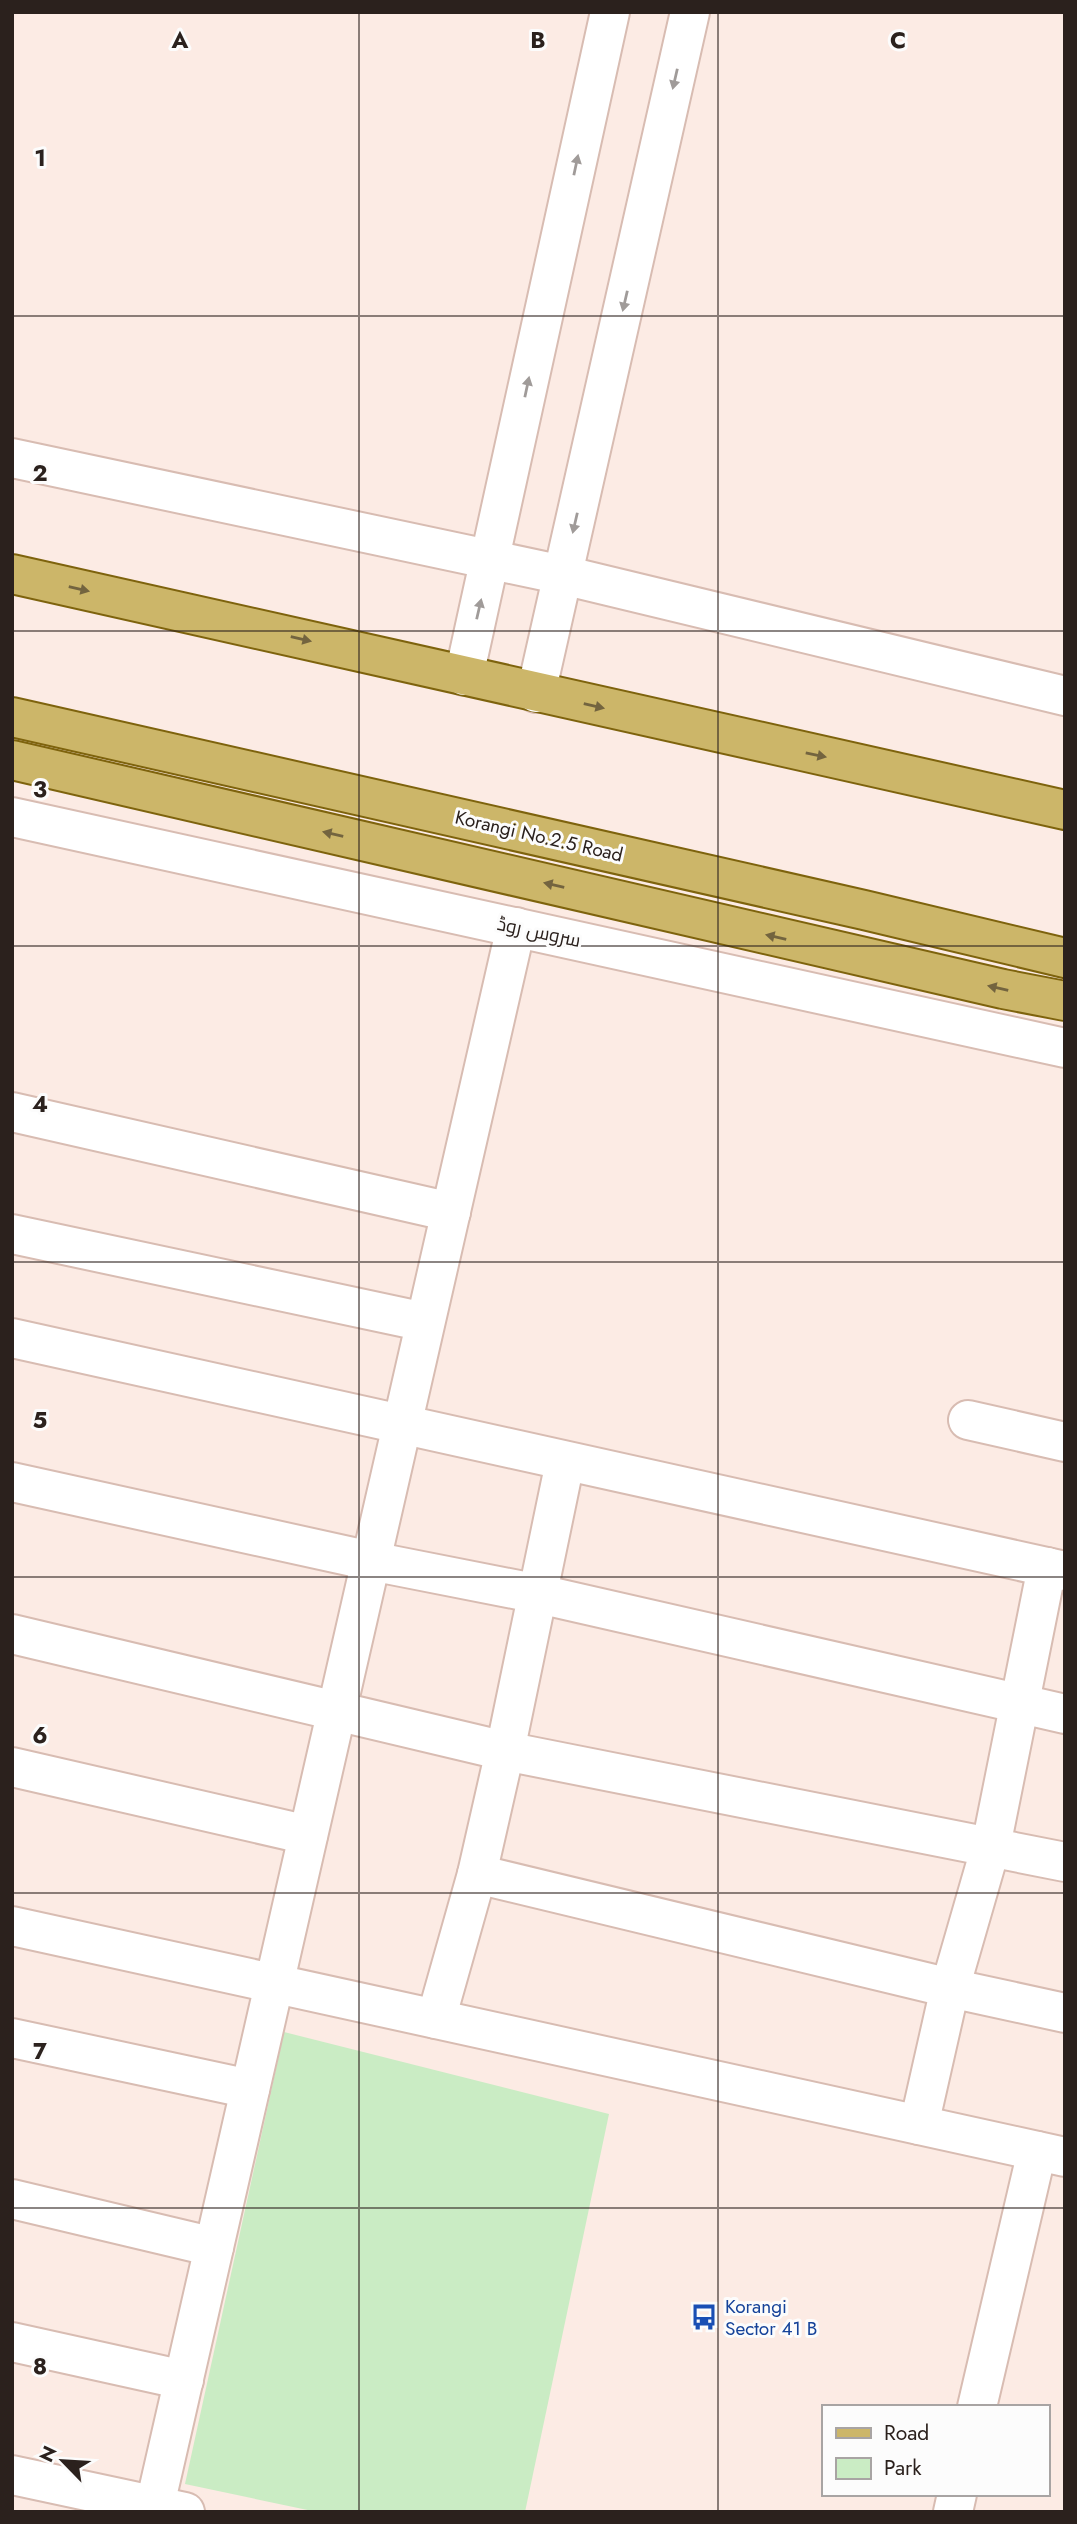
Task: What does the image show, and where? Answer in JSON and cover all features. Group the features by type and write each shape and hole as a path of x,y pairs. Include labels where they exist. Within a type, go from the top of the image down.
{"main road":[{"path":"12,574 1065,810"},
{"name":"Korangi No.2.5 Road","path":"12,717 1065,958"},
{"path":"12,760 989,986 1065,1000"}],"street":[{"path":"464,676 610,12"},
{"path":"536,693 690,12"},
{"path":"12,458 563,575 1065,696"},
{"name":"سروس روڈ","path":"12,817 1065,1048"},
{"path":"28,2489 170,2508 184,2380 516,927"},
{"path":"12,1112 451,1212"},
{"path":"12,1234 425,1322"},
{"path":"12,1338 1056,1569 1021,1704 991,1846 950,1988 919,2125"},
{"path":"968,1420 1065,1442"},
{"path":"436,2019 477,1874 539,1594 565,1462"},
{"path":"12,1482 371,1561 539,1594 1065,1714"},
{"path":"12,1634 505,1751 1065,1861"},
{"path":"12,1767 309,1835"},
{"path":"477,1874 950,1988 1065,2013"},
{"path":"12,1926 1051,2154 978,2405"},
{"path":"12,2038 250,2089"},
{"path":"12,2199 214,2247"},
{"path":"12,2342 184,2380"}],"green space":[{"path":"284,2032 609,2114 525,2512 317,2512 185,2484"}],"place":[{"name":"Korangi Sector 41 B","path":"704,2317"}]}
